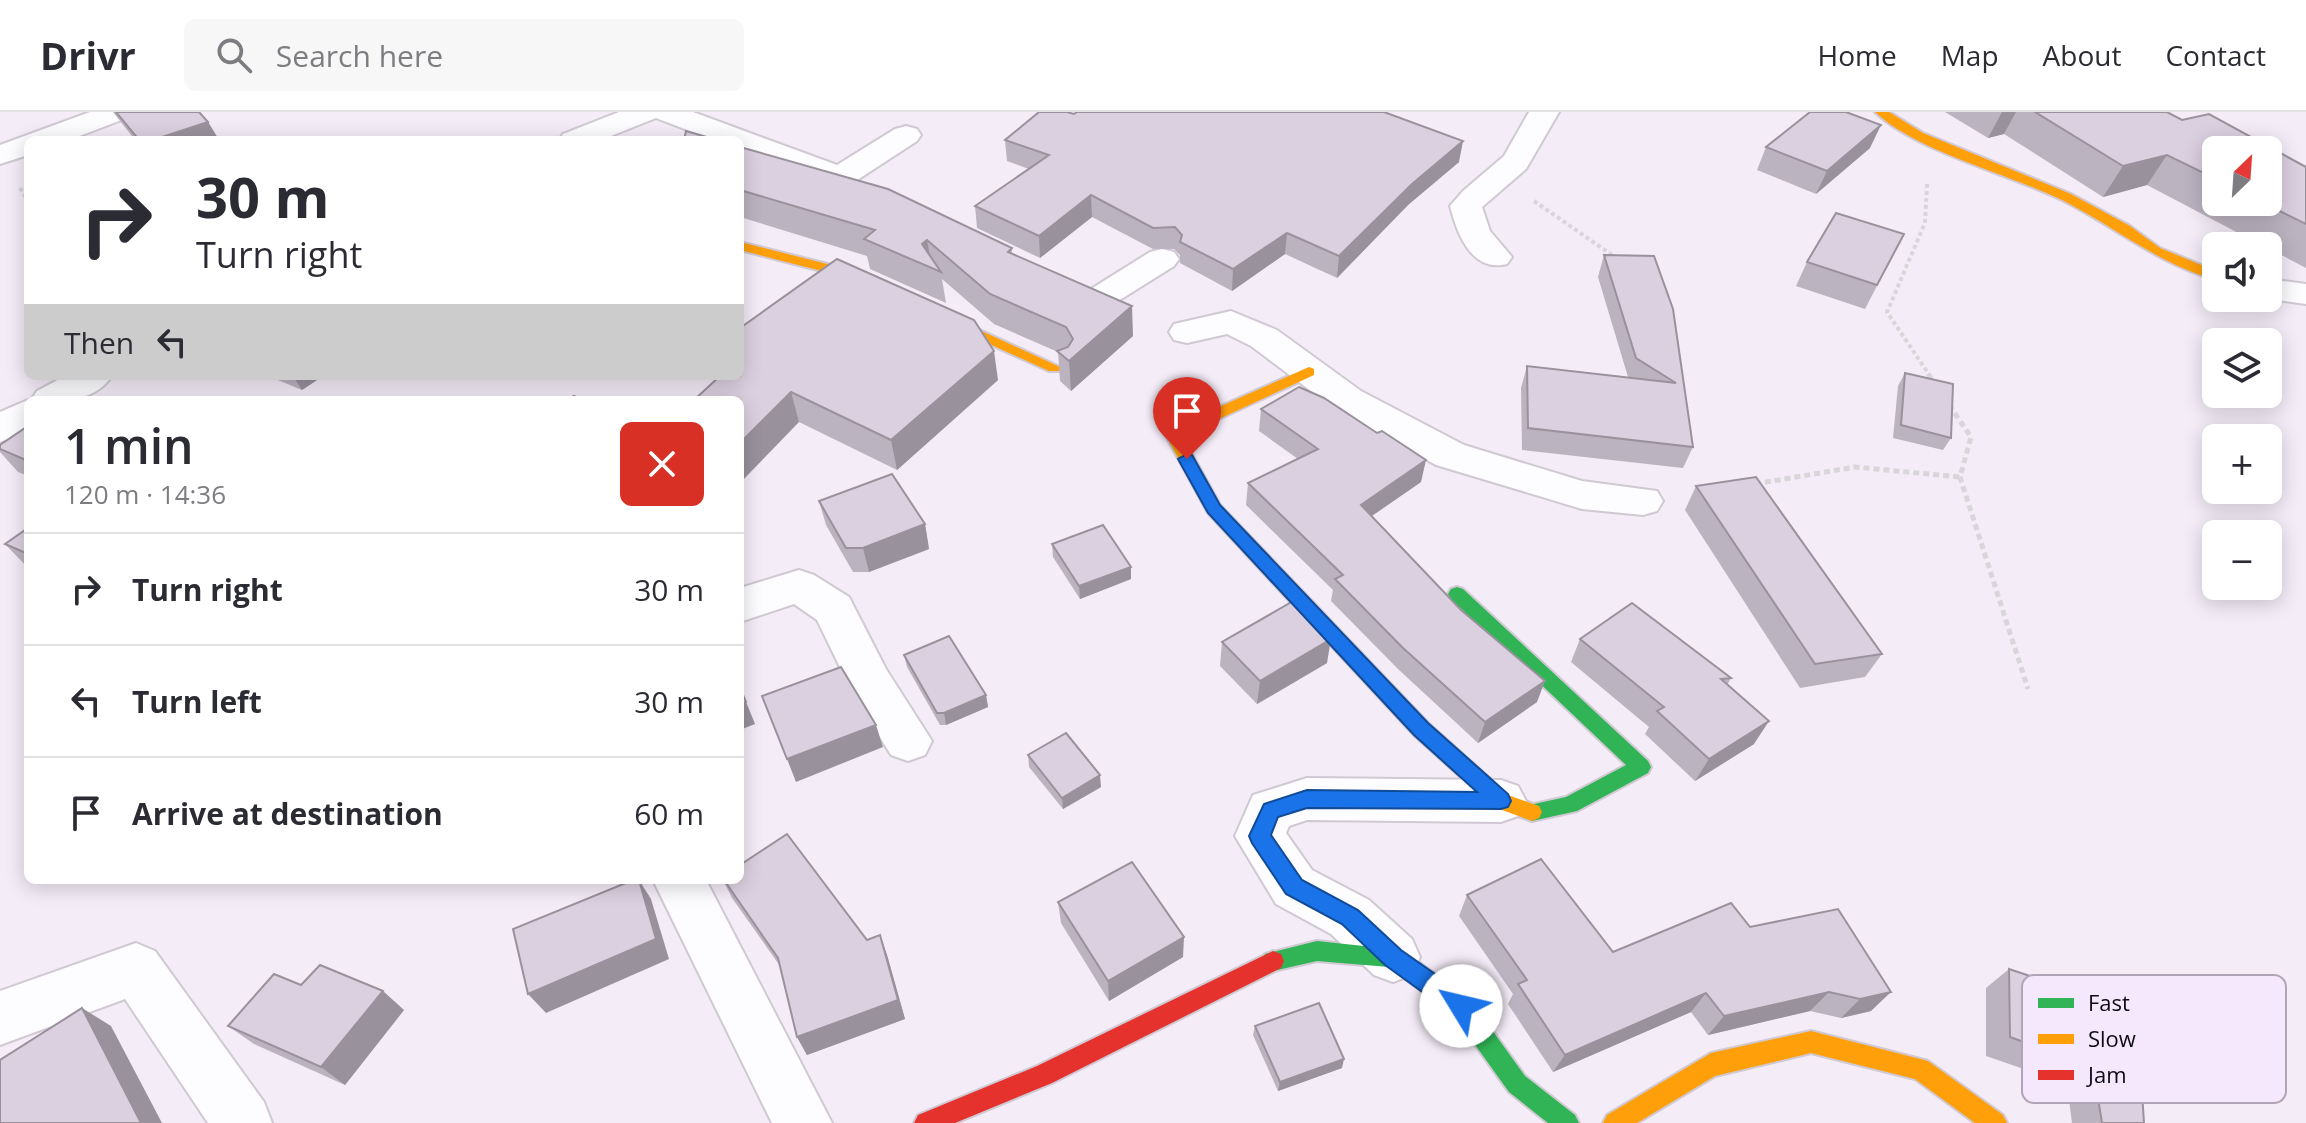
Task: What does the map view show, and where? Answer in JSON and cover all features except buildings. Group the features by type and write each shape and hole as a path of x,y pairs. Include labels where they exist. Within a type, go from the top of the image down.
{"street":[{"path":"52,136 117,112"},
{"path":"584,136 645,112"},
{"path":"666,112 729,136"},
{"path":"1495,257 1474,234 1466,206 1524,154 1544,112"},
{"path":"1881,112 1919,136 2066,197 2125,229 2155,251 2202,270"},
{"path":"744,142 854,184 906,135"},
{"path":"0,155 24,146"},
{"path":"744,247 842,272 1054,368"},
{"path":"1133,319 1081,295 1162,259"},
{"path":"2282,291 2306,294"},
{"path":"1187,332 1231,322 1264,338 1348,400 1450,455 1582,495 1643,501"},
{"path":"1309,372 1173,434 1214,509 1421,729 1501,801"},
{"path":"57,396 86,380"},
{"path":"0,429 24,415"},
{"path":"744,604 799,586 834,609 869,681 908,741"},
{"path":"1457,594 1641,767 1570,805 1533,812 1501,801 1307,799 1271,810 1260,836 1294,887 1350,917 1393,957 1461,1006 1517,1084 1567,1123"},
{"path":"681,884 803,1123"},
{"path":"926,1123 1044,1075 1274,961 1317,951 1393,957"},
{"path":"0,1018 136,969 243,1123"},
{"path":"1615,1123 1711,1065 1811,1042 1920,1069 1995,1123"}],"path":[{"path":"1919,136 1927,181 1925,223 1887,312 1937,387"},
{"path":"1500,178 1612,255"},
{"path":"1946,400 1971,437 1960,477 2028,689"},
{"path":"1749,485 1855,467 1960,477"}],"traffic: fast":[{"path":"1457,594 1641,767 1570,805 1532,812"},
{"path":"1273,961 1317,951 1393,957 1461,1006 1517,1084 1567,1123"}],"traffic: slow":[{"path":"1881,112 1919,136 2066,197 2125,229 2155,251 2202,270"},
{"path":"744,247 842,272 1054,368"},
{"path":"1309,372 1173,434 1214,509 1421,729 1501,801 1532,812"},
{"path":"1615,1123 1711,1065 1811,1042 1920,1069 1995,1123"}],"traffic: jam":[{"path":"926,1123 1044,1075 1273,961"}],"route":[{"path":"1187,459 1214,509 1421,729 1501,801 1307,799 1271,810 1260,836 1294,887 1350,917 1393,957 1461,1006"}]}
